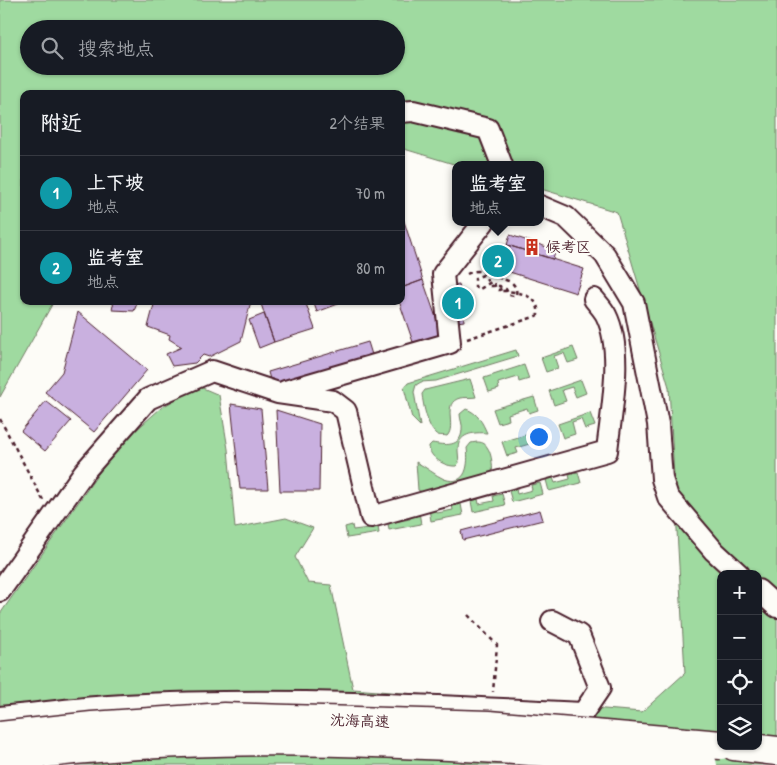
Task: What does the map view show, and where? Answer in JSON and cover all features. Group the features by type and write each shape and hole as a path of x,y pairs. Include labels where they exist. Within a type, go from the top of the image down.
{"highway":[{"name":"沈海高速","path":"0,736 92,726 224,717 489,725 717,745"},
{"name":"沈海高速","path":"0,759 116,747 244,742 364,742 470,747 703,765"}],"street":[{"path":"405,112 414,111 488,129 500,161"},
{"path":"544,208 566,217 605,254 634,303 658,424 662,479 668,497 714,552 734,570"},
{"path":"278,393 450,343 443,274 481,226"},
{"path":"0,591 84,472 148,399 212,371 278,393 333,401 346,411 371,517 607,451 616,370 613,337 606,314 594,299"},
{"path":"762,594 777,607"},
{"path":"0,717 124,705 285,701 582,713 600,688 579,635 552,622"}],"path":[{"path":"464,275 476,270 488,272 513,284 517,292"},
{"path":"464,337 474,338 538,315 539,308 535,302 517,292 510,290 507,291 505,292 502,291 500,286 498,285 495,286 491,286 489,284 486,278 483,276 474,278 475,287 480,289 485,287 488,285 490,284 491,282 494,283 496,289 499,290 501,289 504,288 506,289 508,295 514,296 517,292"},
{"path":"0,419 52,517"},
{"path":"468,615 497,645 492,708"}],"green space":[{"path":"0,0 777,0 777,765 479,765 461,763 459,765 0,765 0,614 117,447 161,408 198,386 219,395 228,449 235,528 286,518 313,528 295,557 308,583 331,585 353,689 642,712 685,673 669,387 617,212 544,190 544,161 452,161 452,163 405,149 405,90 20,90 20,305 52,305 0,397"},
{"path":"573,347 578,360 568,363 564,353 554,356 558,368 546,372 541,358"},
{"path":"516,350 518,356 436,381 421,382 416,385 414,392 420,426 412,418 404,388 408,383"},
{"path":"524,365 529,379 519,382 518,377 498,383 499,389 489,392 484,378"},
{"path":"470,379 476,397 460,398 454,401 450,410 450,432 447,436 434,433 425,410 422,394 425,390"},
{"path":"581,380 586,393 576,397 572,387 562,390 566,401 554,405 549,391"},
{"path":"534,397 538,410 529,413 527,408 508,414 509,420 498,423 493,409"},
{"path":"466,409 477,415 487,433 477,433 463,437 458,445 459,463 456,466 448,465 435,458 429,446 432,443 451,444 459,440 462,428 460,414"},
{"path":"590,413 595,426 585,429 581,419 572,422 575,434 563,438 558,424"},
{"path":"542,430 547,444 537,446 536,442 516,448 518,453 507,456 502,442"},
{"path":"477,442 485,445 489,450 492,467 491,478 426,494 418,490 416,462 444,479 458,480 465,473 467,467 467,448 471,443"},
{"path":"578,472 581,483 549,491 546,480 553,478 555,483 570,479 569,474"},
{"path":"540,483 543,494 512,502 509,491 516,489 517,494 532,490 531,485"},
{"path":"502,494 505,505 473,512 471,501 478,499 479,504 494,501 493,496"},
{"path":"461,504 463,515 431,521 429,509 436,508 437,513 453,510 452,505"},
{"path":"419,512 421,524 389,530 387,518 394,517 395,522 410,519 410,514"},
{"path":"377,521 379,533 347,538 345,527 352,525 353,530 369,528 368,523"}],"building":[{"path":"405,224 423,280 405,287"},
{"name":"候考区","path":"510,235 556,250 553,259 507,245"},
{"path":"507,245 584,269 576,293 500,269"},
{"path":"496,253 504,256 500,269 491,266"},
{"path":"423,280 442,335 414,345 400,305 405,305 405,287"},
{"path":"459,284 464,321 457,322 452,285"},
{"path":"113,305 136,305 134,311 112,310"},
{"path":"154,305 250,305 241,341 209,357 203,355 195,363 172,366 166,354 182,347 169,339 170,335 148,327"},
{"path":"261,305 306,305 315,329 274,342"},
{"path":"314,305 335,305 317,312"},
{"path":"78,312 147,370 94,432 45,392 62,372"},
{"path":"264,314 274,342 259,348 249,320"},
{"path":"368,342 373,358 272,387 268,372"},
{"path":"46,401 71,421 45,451 21,431"},
{"path":"231,404 261,409 268,489 240,489"},
{"path":"276,410 320,424 319,491 280,491"},
{"path":"540,510 543,520 463,540 461,531"}],"place":[{"name":"候考区","path":"532,247"},
{"name":"监考室","path":"498,261"},
{"name":"上下坡","path":"458,303"}]}
